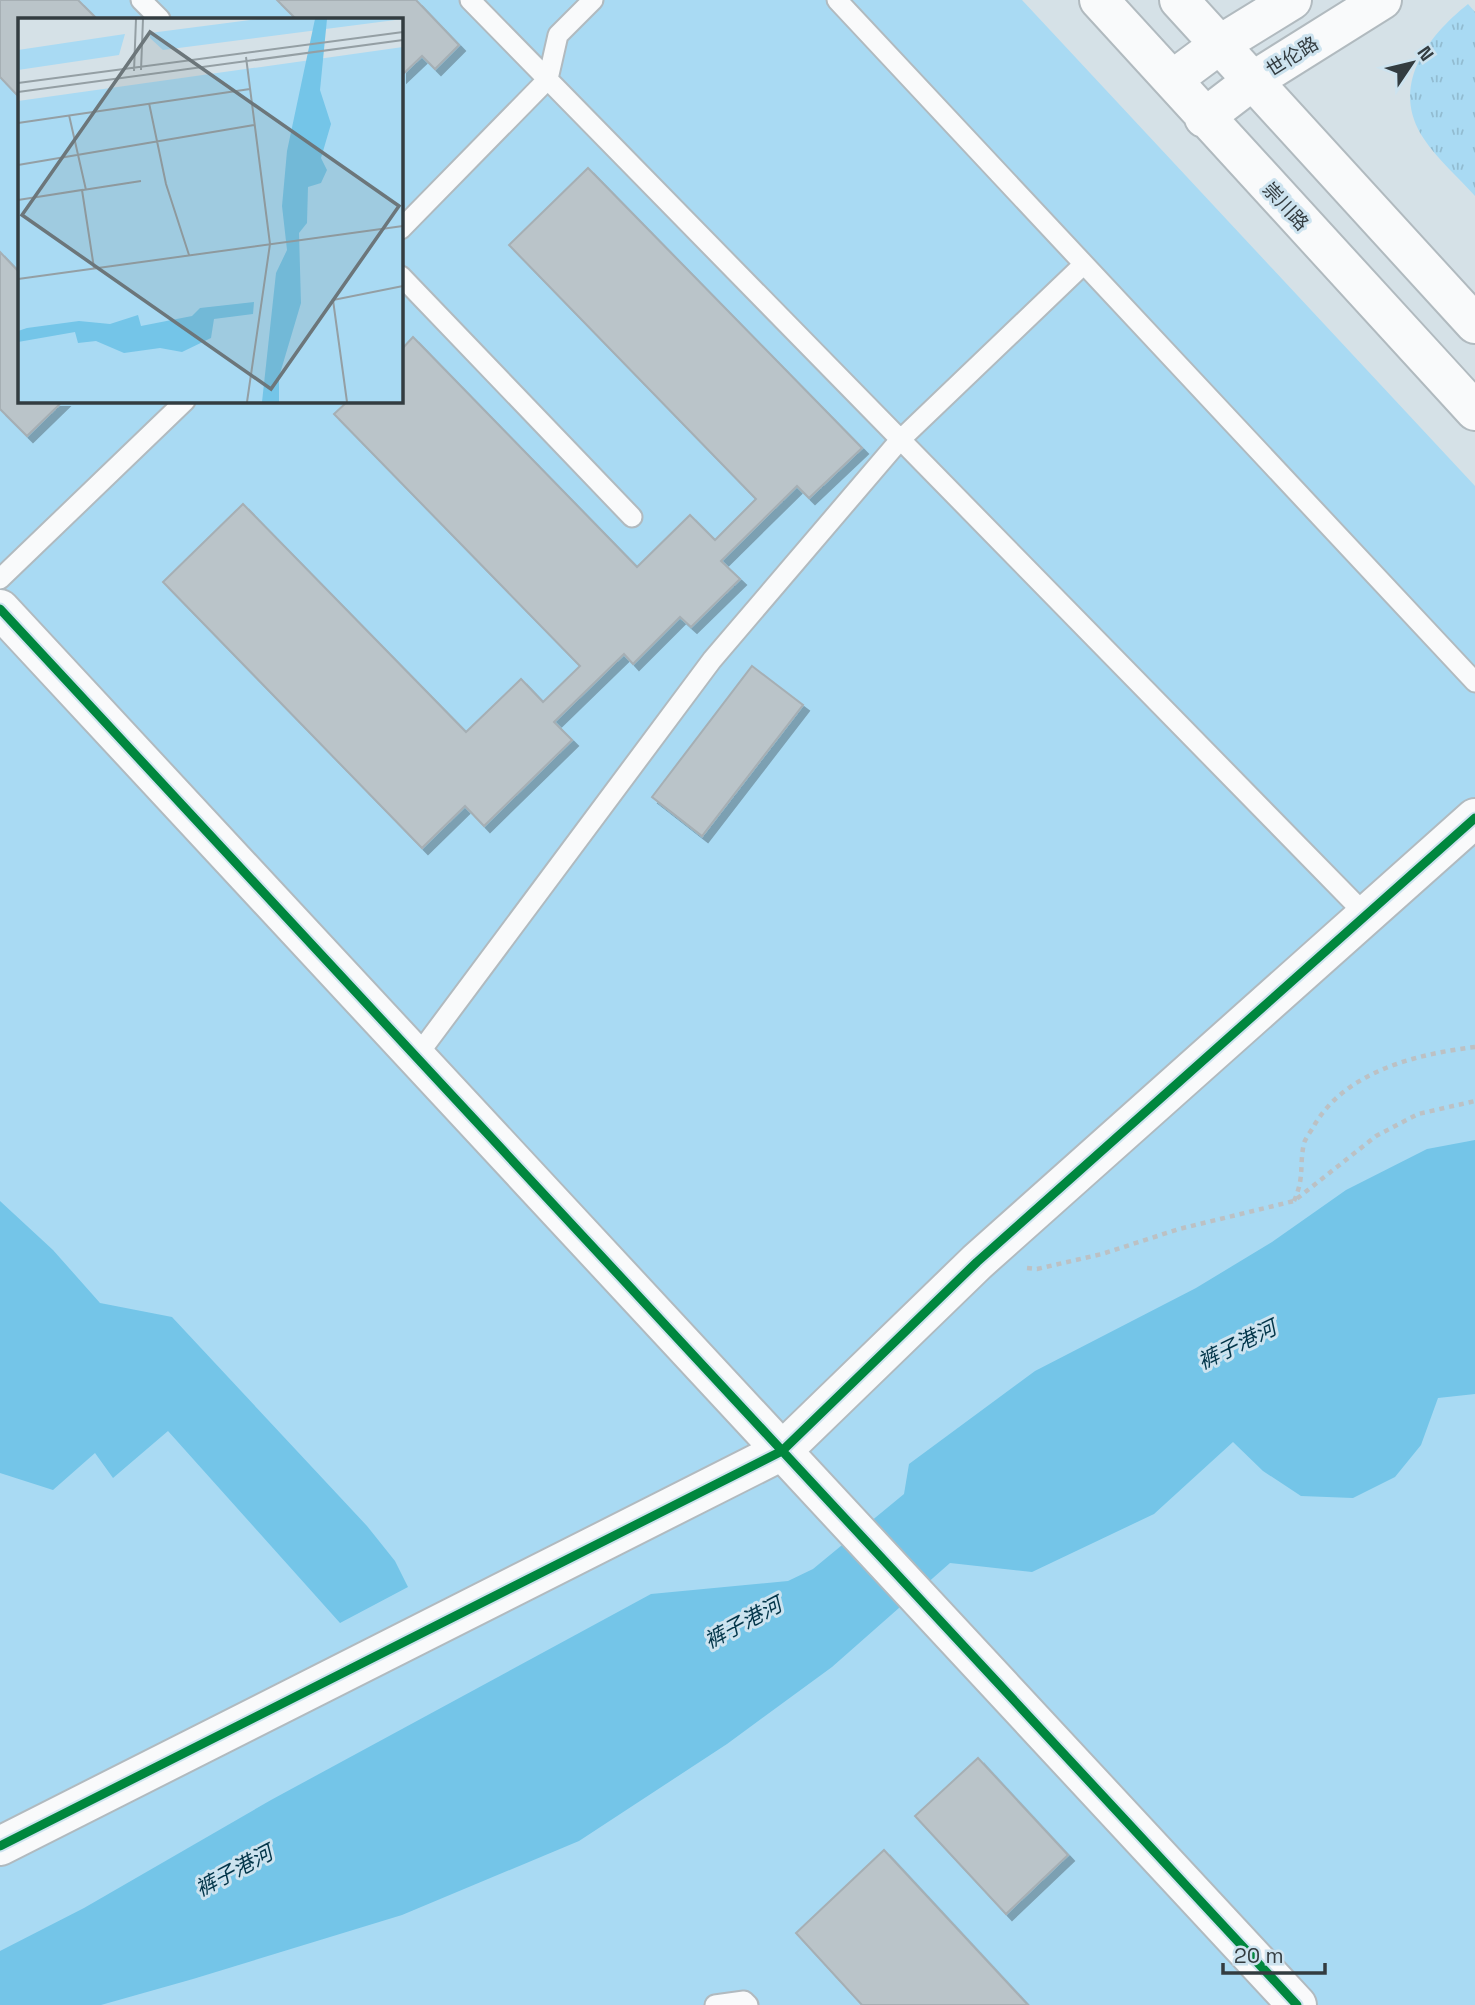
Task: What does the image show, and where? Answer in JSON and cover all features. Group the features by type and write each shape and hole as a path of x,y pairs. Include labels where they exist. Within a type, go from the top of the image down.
{"street":[{"name":"崇川路","path":"1099,0 1204,118 1475,411"},
{"path":"1179,0 1251,82 1475,324"},
{"path":"1172,80 1219,45 1292,0"},
{"name":"世伦路","path":"1204,118 1251,82 1382,0"},
{"path":"0,609 1297,2005"},
{"path":"0,1846 782,1451 977,1262 1475,818"}],"lane":[{"path":"141,0 159,18"},
{"path":"470,0 1366,915"},
{"path":"402,228 548,79 558,35 593,0"},
{"path":"837,0 1475,681"},
{"path":"417,1056 712,660 899,441 1084,264"},
{"path":"402,277 632,517"},
{"path":"0,579 185,402"},
{"path":"715,2005 744,2001 748,2005"}],"path":[{"path":"1293,1202 1303,1182 1304,1142 1321,1114 1348,1087 1388,1067 1448,1050 1475,1047"},
{"path":"977,1262 1037,1269 1102,1254 1179,1229 1293,1202 1377,1136 1418,1114 1475,1101"}],"green space":[{"path":"0,0 1022,0 1475,486 1475,2005 0,2005"},
{"path":"1468,4 1475,12 1475,196 1424,139 1414,119 1410,100 1412,82 1427,47"}],"water":[{"name":"裤子港河","path":"1475,1140 1475,1394 1438,1398 1421,1445 1395,1477 1353,1498 1301,1496 1263,1471 1233,1442 1154,1514 1032,1572 950,1563 832,1667 727,1744 579,1841 402,1915 193,1979 101,2005 0,2005 0,1951 84,1908 271,1800 651,1594 788,1581 813,1569 904,1494 909,1464 1035,1371 1196,1288 1272,1242 1346,1190 1427,1149"},
{"path":"0,1201 53,1250 100,1303 172,1317 367,1526 395,1561 408,1587 340,1623 168,1431 113,1478 95,1453 53,1490 0,1473"}],"building":[{"path":"0,0 78,0 96,18 18,18 18,96 0,77"},
{"path":"277,0 416,0 459,45 435,69 422,56 402,75 402,18 295,18"},
{"path":"588,168 862,448 809,498 797,486 721,561 740,579 691,627 680,617 633,664 624,654 554,722 572,740 484,826 465,806 422,848 163,582 243,504 466,732 521,679 543,702 580,666 334,414 347,402 402,402 402,349 413,337 637,567 690,515 715,540 756,499 509,245"},
{"path":"0,252 18,271 18,402 62,402 27,436 0,409"},
{"path":"752,666 803,705 702,836 652,797"},
{"path":"978,1758 1068,1855 1006,1914 915,1816"},
{"path":"884,1850 1028,2005 862,2005 796,1933"}],"cycle path":[{"path":"0,609 1297,2005"},
{"path":"0,1846 782,1451 977,1262 1475,818"}]}
